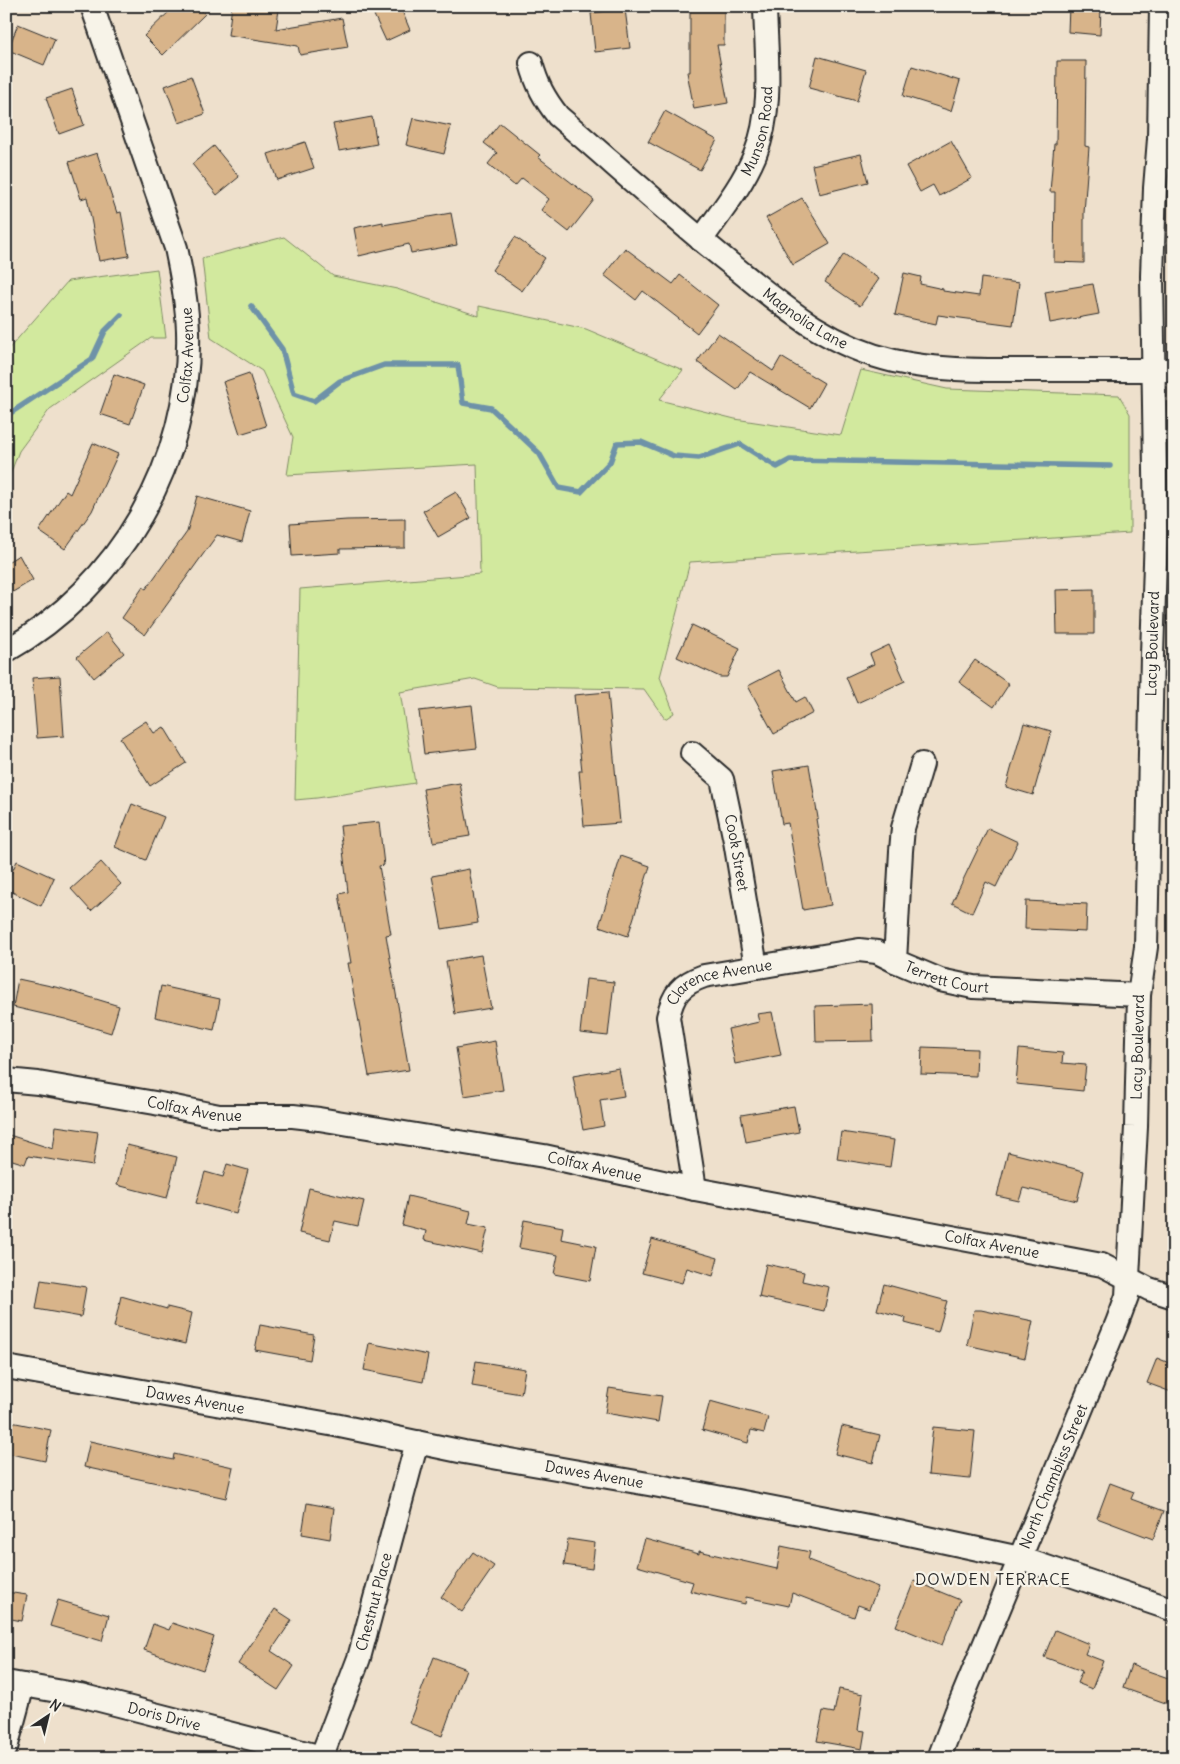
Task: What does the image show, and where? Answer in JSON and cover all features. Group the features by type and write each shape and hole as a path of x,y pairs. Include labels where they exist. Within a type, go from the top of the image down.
{"street":[{"name":"Colfax Avenue","path":"6,651 49,622 82,593 112,560 136,526 157,485 172,445 180,416 186,373 188,331 184,288 176,248 92,6"},
{"name":"Munson Road","path":"701,240 743,180 755,155 763,128 766,101 765,6"},
{"name":"Lacy Boulevard","path":"1128,1279 1136,1127 1139,995 1146,947 1156,473 1163,370 1152,276 1159,140 1160,6"},
{"name":"Magnolia Lane","path":"531,63 535,80 544,98 558,116 701,240 796,317 828,336 861,351 894,361 928,367 1002,370 1163,370"},
{"name":"Cook Street","path":"692,753 722,779 735,841 756,967"},
{"name":"Terrett Court","path":"922,764 903,828 895,960 940,980 974,987 1139,995"},
{"name":"Clarence Avenue","path":"695,1189 668,1017 671,1003 680,990 691,980 704,976 859,950 877,952 895,960"},
{"name":"Colfax Avenue","path":"6,1080 58,1087 220,1116 293,1116 319,1119 544,1156 695,1189 1102,1265 1149,1289 1174,1297"},
{"name":"North Chambliss Street","path":"940,1758 956,1713 1117,1323 1127,1296 1128,1279"},
{"name":"Dawes Avenue","path":"6,1367 335,1425 464,1452 654,1485 899,1532 1020,1558 1174,1610"},
{"name":"Chestnut Place","path":"321,1758 359,1658 417,1442"},
{"name":"Doris Drive","path":"15,1683 80,1695 321,1758"},
{"path":"6,1748 15,1683"}],"green space":[{"path":"284,237 333,276 397,289 479,316 479,306 586,329 683,370 659,400 735,419 841,435 861,370 947,389 1119,395 1130,414 1130,533 690,562 660,677 674,713 665,719 644,689 498,687 475,679 400,692 415,783 295,800 300,589 480,574 477,464 287,475 293,437 262,371 211,338 202,258"},
{"path":"157,269 166,338 151,338 50,409 19,451 6,485 6,352 68,281"}],"building":[{"path":"175,6 197,6 205,14 163,55 144,36"},
{"path":"232,6 253,6 279,10 276,29 342,18 348,47 300,55 298,46 228,35"},
{"path":"394,6 400,6 410,30 386,41 374,15"},
{"path":"690,6 724,6 724,45 717,45 728,103 694,109 687,72 690,72"},
{"path":"1069,6 1101,6 1100,35 1068,32"},
{"path":"625,9 630,48 595,52 591,13"},
{"path":"18,24 55,39 44,65 8,50"},
{"path":"817,56 866,70 857,101 809,88"},
{"path":"1057,61 1086,61 1085,146 1089,147 1084,213 1084,263 1054,262 1055,192 1050,192 1054,144 1056,144"},
{"path":"912,66 960,81 951,111 903,96"},
{"path":"191,76 205,114 179,123 165,86"},
{"path":"72,89 84,125 59,134 46,98"},
{"path":"665,111 717,140 700,170 648,142"},
{"path":"372,117 377,144 339,151 333,124"},
{"path":"413,118 451,126 444,154 406,145"},
{"path":"500,123 540,155 538,157 594,200 569,232 541,210 549,199 522,178 515,186 488,164 497,153 484,143"},
{"path":"951,141 972,178 939,196 933,185 920,192 906,166"},
{"path":"305,142 314,168 277,180 268,154"},
{"path":"214,146 239,177 217,195 192,164"},
{"path":"97,153 117,213 121,212 129,256 99,261 87,197 81,199 69,162"},
{"path":"861,154 868,182 819,194 812,165"},
{"path":"802,198 830,244 793,265 766,218"},
{"path":"451,213 457,245 411,253 409,244 359,256 354,228"},
{"path":"515,237 545,258 522,291 492,270"},
{"path":"625,248 673,284 680,275 718,305 697,333 643,291 636,300 604,275"},
{"path":"844,254 879,279 860,306 825,282"},
{"path":"904,273 921,277 920,284 943,289 943,291 979,296 981,278 1019,283 1013,325 938,315 936,324 895,315"},
{"path":"1093,284 1099,314 1050,323 1045,292"},
{"path":"718,333 773,371 781,357 824,383 810,408 750,372 737,390 697,362"},
{"path":"249,373 266,426 240,434 223,382"},
{"path":"114,374 144,385 130,424 100,414"},
{"path":"93,443 118,454 92,511 65,549 39,531 66,491 70,494"},
{"path":"456,492 471,518 438,537 423,511"},
{"path":"197,496 250,511 242,542 217,535 145,635 122,618 143,587 146,589 187,532"},
{"path":"405,519 405,548 340,549 340,553 292,556 290,524 347,520"},
{"path":"19,555 33,580 6,596 6,563"},
{"path":"1094,589 1094,634 1057,634 1056,590"},
{"path":"692,625 740,648 727,677 720,677 677,657"},
{"path":"107,632 124,653 94,678 77,657"},
{"path":"889,645 905,681 857,703 846,677 874,664 870,654"},
{"path":"975,660 1009,684 994,707 959,682"},
{"path":"779,670 796,702 805,697 813,713 774,734 748,686"},
{"path":"60,676 64,736 37,738 32,678"},
{"path":"608,692 620,823 584,826 579,771 582,771 574,695"},
{"path":"472,705 477,748 424,754 419,711"},
{"path":"146,721 154,733 164,727 186,763 150,786 120,738"},
{"path":"1024,723 1051,731 1033,795 1006,787"},
{"path":"809,765 831,905 803,910 788,823 782,824 773,771"},
{"path":"460,783 470,836 433,842 423,789"},
{"path":"132,804 164,817 146,860 115,847"},
{"path":"379,822 384,865 379,866 391,934 386,935 409,1070 369,1076 348,963 351,963 339,894 348,892 340,826"},
{"path":"988,828 1018,842 996,887 986,882 972,913 952,903"},
{"path":"621,856 650,866 628,936 599,926"},
{"path":"17,861 54,878 41,906 6,889 6,884"},
{"path":"101,862 121,884 91,911 71,889"},
{"path":"469,869 478,923 442,929 432,876"},
{"path":"1026,901 1087,904 1086,932 1025,929"},
{"path":"481,955 491,1008 455,1014 446,961"},
{"path":"18,979 60,988 119,1006 111,1033 65,1019 13,1007"},
{"path":"586,979 614,982 608,1036 580,1033"},
{"path":"161,986 220,999 214,1030 155,1017"},
{"path":"872,1004 873,1041 816,1042 815,1006"},
{"path":"772,1012 781,1055 735,1064 728,1029 759,1022 757,1014"},
{"path":"495,1041 503,1090 464,1096 456,1048"},
{"path":"922,1047 977,1049 976,1076 921,1074"},
{"path":"1019,1049 1063,1053 1062,1063 1086,1065 1083,1091 1016,1084"},
{"path":"619,1068 624,1096 600,1100 604,1126 583,1130 573,1076"},
{"path":"794,1106 799,1132 746,1142 741,1115"},
{"path":"56,1126 98,1132 93,1166 28,1156 25,1164 6,1158 6,1134 53,1149"},
{"path":"841,1132 894,1140 890,1167 837,1159"},
{"path":"127,1145 177,1157 167,1198 117,1185"},
{"path":"1008,1152 1084,1171 1077,1201 1023,1188 1019,1201 997,1196"},
{"path":"227,1164 248,1170 236,1214 196,1203 205,1172 223,1177"},
{"path":"309,1188 364,1201 358,1226 335,1221 330,1240 299,1233"},
{"path":"408,1196 471,1211 468,1224 488,1228 482,1253 424,1240 426,1231 402,1225"},
{"path":"524,1220 563,1227 561,1239 596,1246 590,1281 554,1274 558,1255 519,1248"},
{"path":"652,1239 718,1258 713,1276 687,1268 682,1283 642,1273"},
{"path":"766,1264 804,1272 802,1281 829,1287 824,1311 759,1297"},
{"path":"41,1280 86,1287 81,1317 36,1309"},
{"path":"884,1284 947,1301 938,1332 905,1323 906,1318 877,1310"},
{"path":"121,1296 167,1309 167,1307 192,1313 185,1344 114,1327"},
{"path":"974,1310 1033,1321 1025,1358 967,1345"},
{"path":"260,1325 314,1335 310,1360 255,1350"},
{"path":"369,1343 428,1355 423,1382 364,1370"},
{"path":"1157,1358 1174,1365 1174,1393 1147,1383"},
{"path":"476,1361 525,1369 521,1394 472,1386"},
{"path":"609,1388 662,1396 658,1422 605,1413"},
{"path":"710,1401 768,1417 764,1433 751,1430 748,1443 702,1430"},
{"path":"6,1421 51,1430 45,1461 6,1453"},
{"path":"842,1426 880,1435 873,1463 835,1454"},
{"path":"933,1427 975,1431 970,1479 928,1475"},
{"path":"90,1441 173,1460 174,1454 233,1467 226,1498 84,1467"},
{"path":"1110,1483 1134,1492 1131,1499 1164,1511 1153,1539 1097,1518"},
{"path":"307,1503 334,1508 330,1539 302,1534"},
{"path":"568,1539 595,1543 592,1569 564,1565"},
{"path":"645,1539 699,1554 699,1551 777,1569 781,1546 810,1552 808,1560 878,1587 869,1609 858,1605 854,1617 792,1593 789,1606 746,1597 745,1604 690,1591 693,1582 637,1566"},
{"path":"473,1552 494,1566 462,1612 441,1597"},
{"path":"914,1581 960,1600 942,1645 896,1626"},
{"path":"6,1592 27,1595 22,1621 6,1618"},
{"path":"58,1600 109,1615 102,1641 50,1626"},
{"path":"275,1609 292,1620 271,1651 294,1666 278,1690 238,1664"},
{"path":"172,1623 214,1637 203,1670 144,1650 153,1624 169,1630"},
{"path":"1055,1630 1089,1644 1085,1654 1103,1661 1092,1689 1077,1683 1082,1671 1044,1657"},
{"path":"434,1657 466,1669 442,1736 409,1723"},
{"path":"1131,1665 1174,1680 1174,1706 1123,1688"},
{"path":"839,1689 863,1694 858,1730 865,1731 862,1749 817,1741 823,1711 834,1713"}],"waterway":[{"path":"251,306 282,349 294,394 314,401 340,381 384,365 458,365 463,403 491,408 539,453 559,488 581,492 610,462 617,443 641,442 674,456 699,458 740,444 777,467 790,460 1110,466"},
{"path":"6,416 92,359 105,331 121,315"}],"district":[{"name":"DOWDEN TERRACE","path":"993,1579"}]}
